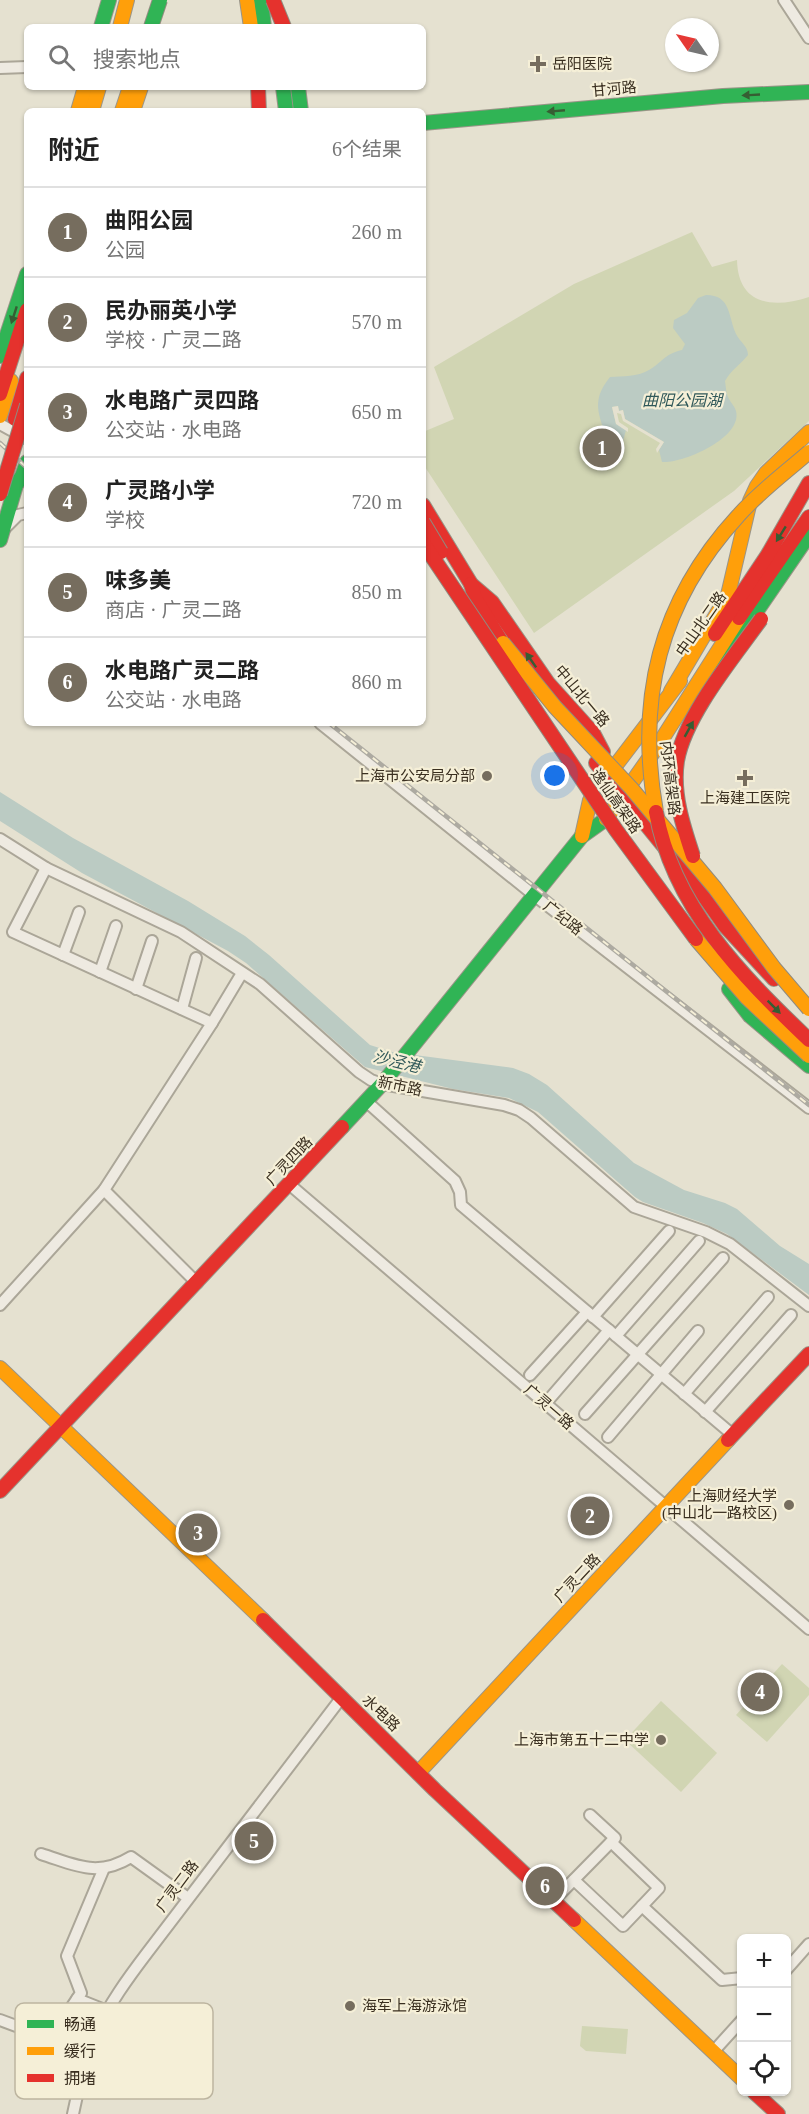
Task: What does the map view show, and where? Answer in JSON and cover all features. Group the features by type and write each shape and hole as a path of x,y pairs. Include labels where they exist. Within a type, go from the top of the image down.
{"main road":[{"path":"102,24 109,0"},
{"path":"112,24 116,0"},
{"path":"122,24 128,0"},
{"path":"146,24 151,0"},
{"path":"152,24 160,0"},
{"path":"148,24 171,0"},
{"path":"160,24 171,0"},
{"path":"238,0 251,24"},
{"path":"247,0 252,24"},
{"path":"252,24 253,0"},
{"path":"261,0 264,24"},
{"path":"273,0 275,24"},
{"path":"273,0 282,24"},
{"path":"279,0 283,24"},
{"path":"79,108 84,90"},
{"path":"93,108 98,90"},
{"path":"99,108 104,90"},
{"path":"116,108 122,90"},
{"path":"123,108 128,90"},
{"path":"134,108 140,90"},
{"path":"259,90 260,108"},
{"path":"260,90 263,108"},
{"path":"271,90 274,108"},
{"path":"283,90 286,108"},
{"path":"290,90 293,108"},
{"path":"298,90 300,108"},
{"name":"甘河路","path":"426,123 723,96 809,92"},
{"path":"0,356 24,283"},
{"path":"0,394 24,319"},
{"path":"0,416 24,340"},
{"path":"0,466 6,427 24,385"},
{"path":"0,494 24,415"},
{"path":"671,691 728,595 750,501 757,486 766,473 809,432"},
{"path":"16,485 15,475 24,450"},
{"name":"内环高架路","path":"809,452 764,490 730,524 678,603 665,635 657,668 650,703 647,749 651,781 673,869 700,919 731,960 774,1007 809,1040"},
{"name":"内环高架路","path":"809,467 774,496 729,544 702,580 675,639 663,687 659,745 662,785 668,815 679,855 696,893 718,924 809,1025"},
{"path":"2,535 16,485 24,470"},
{"name":"中山北二路","path":"592,795 710,641 767,556 809,483"},
{"name":"中山北一路","path":"426,510 471,584 492,602 548,683 593,733 603,748 607,776 748,958 809,1011"},
{"name":"中山北二路","path":"606,819 667,733 737,622 809,517"},
{"name":"逸仙高架路","path":"426,527 444,558 513,658 555,707 631,788 715,888 809,1011"},
{"path":"706,674 739,637 809,535"},
{"name":"逸仙高架路","path":"426,548 507,671 675,913 732,982 778,1031 809,1056"},
{"path":"748,958 702,880 686,836 676,783 678,760 683,740 702,706 809,549"},
{"path":"426,557 515,698 592,795"},
{"path":"492,660 552,727 578,761 592,795 647,881 750,1016 809,1066"},
{"path":"667,733 669,794 680,843 690,864 736,927 748,958"},
{"name":"广灵四路","path":"582,836 592,795"},
{"name":"广灵四路","path":"0,1491 385,1081 582,836 606,819"},
{"path":"647,881 677,897 764,1014 809,1056"},
{"name":"广灵二路","path":"418,1773 809,1354"},
{"name":"水电路","path":"0,1368 61,1428 188,1545 418,1773 737,2075"},
{"path":"759,2096 778,2114"}],"street":[{"path":"784,0 809,38"},
{"path":"0,68 24,66"},
{"path":"6,427 24,439"},
{"path":"2,535 18,515 24,514"},
{"name":"广纪路","path":"324,726 534,895 809,1108"},
{"name":"新市路","path":"0,839 46,868 181,932 260,984 371,1080 504,1105 519,1110 634,1207 706,1232 730,1245 809,1306"},
{"path":"46,868 13,932 212,1023"},
{"path":"63,955 79,912"},
{"path":"100,972 116,926"},
{"path":"136,989 152,941"},
{"path":"182,1009 196,958"},
{"path":"0,1305 104,1190 212,1023 242,972"},
{"path":"366,1101 455,1181 460,1192 461,1205 733,1436"},
{"name":"广灵一路","path":"289,1184 809,1629"},
{"path":"104,1190 196,1283"},
{"path":"530,1375 669,1231"},
{"path":"545,1404 699,1240"},
{"path":"585,1414 723,1258"},
{"path":"684,1394 768,1297"},
{"path":"705,1412 791,1316"},
{"path":"608,1437 698,1331"},
{"name":"广灵二路","path":"112,2003 188,1898 342,1697"},
{"path":"553,1901 615,1838 590,1815"},
{"path":"574,1880 623,1926 659,1888 611,1842"},
{"path":"41,1854 94,1870 117,1865 131,1857 188,1898"},
{"path":"74,2003 81,1993 67,1956 104,1868"},
{"path":"642,1906 722,1980 737,1978"},
{"path":"791,1964 809,1944"},
{"path":"77,1999 87,2003"},
{"path":"0,2020 15,2026"},
{"path":"713,2052 737,2025"},
{"name":"广灵二路","path":"73,2114 77,2099"}],"green space":[{"path":"692,232 712,267 737,260 739,275 744,286 751,295 760,300 783,303 809,297 809,421 734,491 534,633 426,469 426,431 454,419 434,367 574,284"},
{"path":"782,1664 809,1688 809,1695 767,1742 736,1715"},
{"path":"661,1701 717,1753 681,1792 625,1740"},
{"path":"582,2026 628,2029 626,2054 586,2051 580,2046"}],"water":[{"name":"曲阳公园湖","path":"706,295 714,296 724,303 736,334 748,352 748,355 725,381 728,397 736,411 736,421 721,440 709,447 683,459 662,462 659,450 664,442 625,419 623,410 619,411 618,406 612,407 616,424 626,430 623,441 614,450 608,446 598,411 603,387 610,377 640,374 654,367 667,356 682,350 685,344 673,328 674,320 687,313 698,298"},
{"name":"沙泾港","path":"0,792 73,838 188,901 245,936 370,1045 392,1052 513,1068 547,1085 634,1163 684,1190 737,1209 780,1246 809,1264 809,1295 727,1234 635,1197 538,1112 509,1098 453,1089 365,1067 246,963 228,951 82,873 0,821"}],"pier":[{"path":"618,406 619,411 623,410 625,419 664,442 657,453 656,449 660,443 623,421 621,414 617,413 619,422 628,428 628,432 616,424 612,407"}],"railway":[{"path":"0,443 24,465"},
{"path":"333,726 809,1105"}],"traffic: fast":[{"path":"102,24 109,0"},
{"path":"152,24 160,0"},
{"path":"261,0 264,24"},
{"path":"283,90 286,108"},
{"path":"298,90 301,108"},
{"path":"426,123 723,96 809,92"},
{"path":"0,356 24,283"},
{"path":"0,540 16,485 24,470"},
{"path":"706,674 739,637 809,535"},
{"path":"342,1127 382,1084 582,836 606,819"},
{"path":"729,989 750,1016 809,1066"}],"traffic: slow":[{"path":"121,24 127,0"},
{"path":"247,0 251,24"},
{"path":"79,108 84,90"},
{"path":"93,108 98,90"},
{"path":"123,108 129,90"},
{"path":"134,108 140,90"},
{"path":"0,416 11,381"},
{"path":"671,691 728,595 750,501 757,486 766,473 809,432"},
{"path":"656,812 649,730 652,691 660,654 672,618 689,583 711,549 738,516 763,491 809,452"},
{"path":"606,819 657,747 739,618"},
{"path":"503,643 555,707 631,788 715,888 774,968 809,1009"},
{"path":"606,778 680,681"},
{"path":"582,836 590,800"},
{"path":"696,939 747,998 809,1056"},
{"path":"0,1368 263,1620"},
{"path":"418,1773 728,1440"},
{"path":"574,1920 737,2074"}],"traffic: jam":[{"path":"273,0 283,24"},
{"path":"258,90 259,108"},
{"path":"0,394 24,319"},
{"path":"15,419 24,388"},
{"path":"0,494 24,415"},
{"path":"715,634 767,556 809,483"},
{"path":"426,510 471,584 492,602 548,683 593,733 603,752"},
{"path":"739,618 809,517"},
{"path":"426,527 441,552"},
{"path":"426,547 616,830 696,939"},
{"path":"471,584 475,598 509,654"},
{"path":"693,856 677,797 677,761 682,743 712,687 761,619"},
{"path":"596,763 701,892 725,926 774,979"},
{"path":"656,812 665,846 678,879 694,909 736,965 809,1040"},
{"path":"0,1491 342,1127"},
{"path":"728,1440 809,1354"},
{"path":"263,1620 435,1790 574,1920"},
{"path":"758,2096 778,2114"}],"place":[{"name":"岳阳医院","path":"538,64"},
{"name":"曲阳公园","path":"602,448"},
{"name":"上海市公安局分部","path":"487,776"},
{"name":"上海建工医院","path":"745,778"},
{"name":"上海财经大学 (中山北一路校区)","path":"789,1505"},
{"name":"民办丽英小学","path":"590,1516"},
{"name":"水电路广灵四路","path":"198,1533"},
{"name":"广灵路小学","path":"760,1692"},
{"name":"上海市第五十二中学","path":"661,1740"},
{"name":"味多美","path":"254,1841"},
{"name":"水电路广灵二路","path":"545,1886"},
{"name":"海军上海游泳馆","path":"350,2006"}]}
